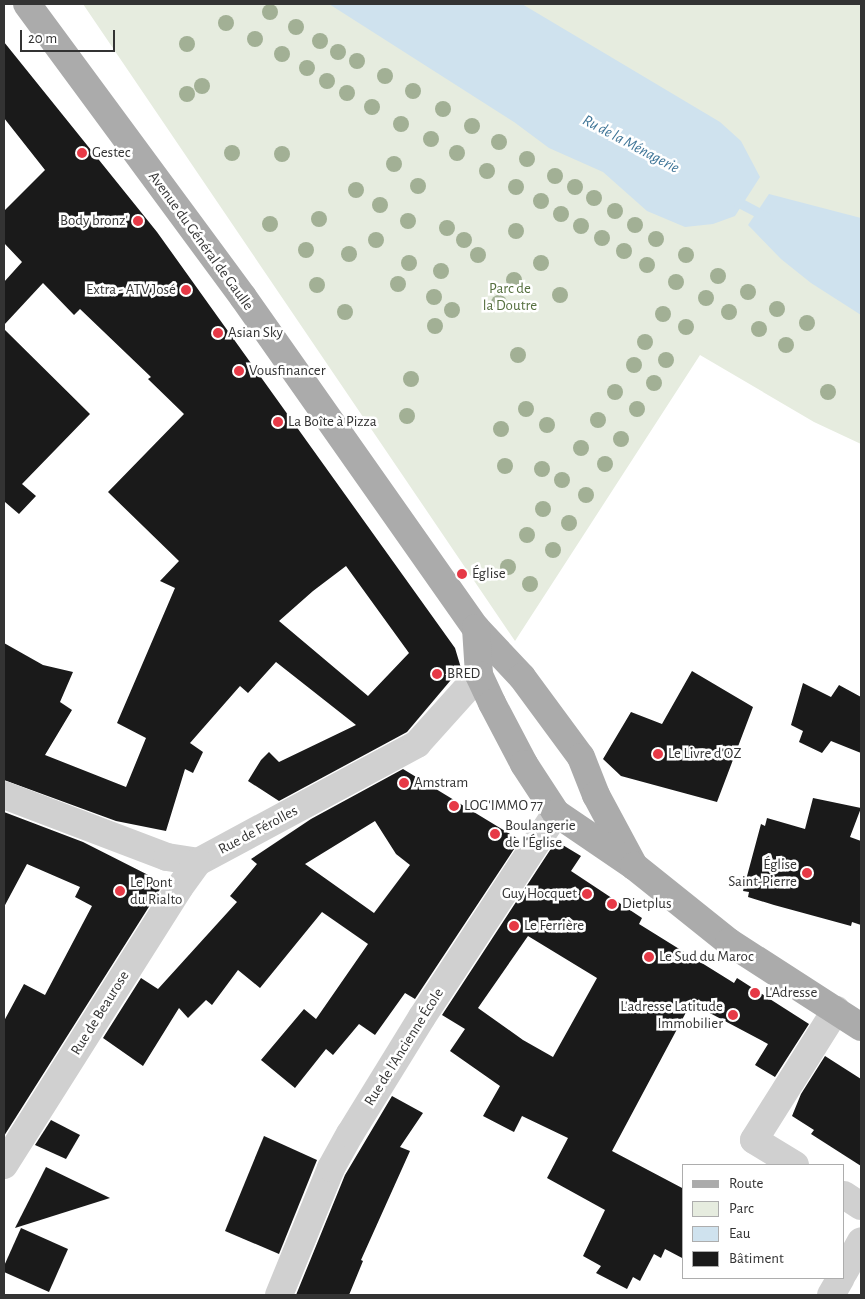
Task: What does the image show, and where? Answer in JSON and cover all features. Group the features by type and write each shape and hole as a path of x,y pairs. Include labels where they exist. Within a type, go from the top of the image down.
{"main road":[{"name":"Avenue du Général de Gaulle","path":"27,4 243,298 476,628 522,677 581,757 596,795 634,866"},
{"name":"Avenue du Général de Gaulle","path":"476,628 479,675 524,764 556,813 634,866 729,942 861,1027"}],"street":[{"name":"Rue de Férolles","path":"198,862 417,744 479,675"},
{"path":"4,795 167,857 198,862"},
{"name":"Rue de l'Ancienne École","path":"279,1295 331,1168 350,1134 422,1017 556,813"},
{"name":"Rue de Beaurose","path":"4,1165 179,888 198,862"},
{"path":"793,1164 754,1140 836,1010"},
{"path":"845,1196 861,1206"},
{"path":"845,1270 861,1241"},
{"path":"831,1295 840,1279"}],"green space":[{"name":"Parc de la Doutre","path":"83,4 861,4 861,444 814,422 700,355 515,641"}],"water":[{"path":"329,4 522,4 720,122 741,141 760,177 735,216 713,224 685,227 647,211 603,172 549,148 514,122"},
{"path":"769,194 861,218 861,315 811,283 781,259 748,225"}],"building":[{"path":"4,42 157,232 455,648 461,668 407,732 279,801 248,781 261,760 269,752 279,762 356,725 276,662 248,693 240,686 190,743 203,752 193,773 185,769 166,831 116,821 4,780 4,643 43,665 73,672 60,702 72,710 45,755 126,787 146,738 117,723 175,588 160,581 179,561 108,492 184,414 148,379 151,377 80,309 74,315 43,283 4,325 4,282 22,262 4,243 4,211 45,170 4,118","holes":["346,566 409,653 368,696 279,621 313,591"]},
{"path":"4,329 90,414 22,484 36,496 19,514 4,503"},
{"path":"692,671 753,707 717,802 621,776 603,759 631,712 662,724"},
{"path":"803,683 831,697 839,685 861,697 861,753 831,741 822,753 799,742 803,731 791,725"},
{"path":"403,769 520,840 415,999 405,993 375,1035 359,1024 333,1055 326,1049 295,1088 261,1060 304,1009 316,1019 368,944 322,912 260,988 238,970 212,1005 206,1000 188,1018 179,1008 143,1066 103,1038 141,978 158,989 237,902 230,896 257,864 251,859 311,819","holes":["375,821 396,854 410,865 374,913 305,864"]},
{"name":"Église Saint-Pierre","path":"813,798 861,808 850,837 861,841 861,925 852,922 851,926 774,905 748,897 749,892 743,891 761,824 765,826 767,818 805,829"},
{"path":"4,812 83,842 164,883 4,1136 4,1021 24,984 45,995 92,906 75,897 80,887 27,864 4,907"},
{"path":"556,841 581,856 571,871 642,918 639,924 734,983 737,978 809,1024 775,1077 755,1065 768,1044 691,1003 612,1151 682,1188 682,1258 665,1249 661,1258 654,1254 640,1281 633,1277 627,1289 596,1273 601,1266 583,1256 605,1210 547,1178 568,1138 522,1116 514,1132 483,1116 500,1086 450,1051 465,1029 442,1015","holes":["528,936 597,978 553,1057 523,1040 478,1008"]},
{"path":"825,1056 861,1079 861,1166 811,1134 814,1130 792,1116 801,1094"},
{"path":"392,1096 423,1113 400,1147 410,1151 361,1260 363,1261 349,1295 296,1295 345,1175"},
{"path":"51,1120 80,1135 66,1159 35,1145"},
{"path":"264,1136 317,1160 279,1254 225,1231"},
{"path":"46,1167 110,1198 15,1228"},
{"path":"21,1228 68,1249 49,1292 4,1272 4,1266"}],"waterway":[{"name":"Ru de la Ménagerie","path":"730,198 768,218"}],"place":[{"name":"Gestec","path":"82,153"},
{"name":"Body bronz'","path":"138,221"},
{"name":"Extra - ATV José","path":"186,290"},
{"name":"Asian Sky","path":"218,333"},
{"name":"Vousfinancer","path":"239,371"},
{"name":"La Boîte à Pizza","path":"278,422"},
{"name":"Église","path":"462,574"},
{"name":"BRED","path":"437,674"},
{"name":"Le Livre d'OZ","path":"658,754"},
{"name":"Amstram","path":"404,783"},
{"name":"LOG'IMMO 77","path":"454,806"},
{"name":"Boulangerie de l'Église","path":"495,834"},
{"name":"Église Saint-Pierre","path":"807,873"},
{"name":"Le Pont du Rialto","path":"120,891"},
{"name":"Guy Hocquet","path":"587,894"},
{"name":"Dietplus","path":"612,904"},
{"name":"Le Ferrière","path":"514,926"},
{"name":"Le Sud du Maroc","path":"649,957"},
{"name":"L'Adresse","path":"755,993"},
{"name":"L'adresse Latitude Immobilier","path":"733,1015"}]}
